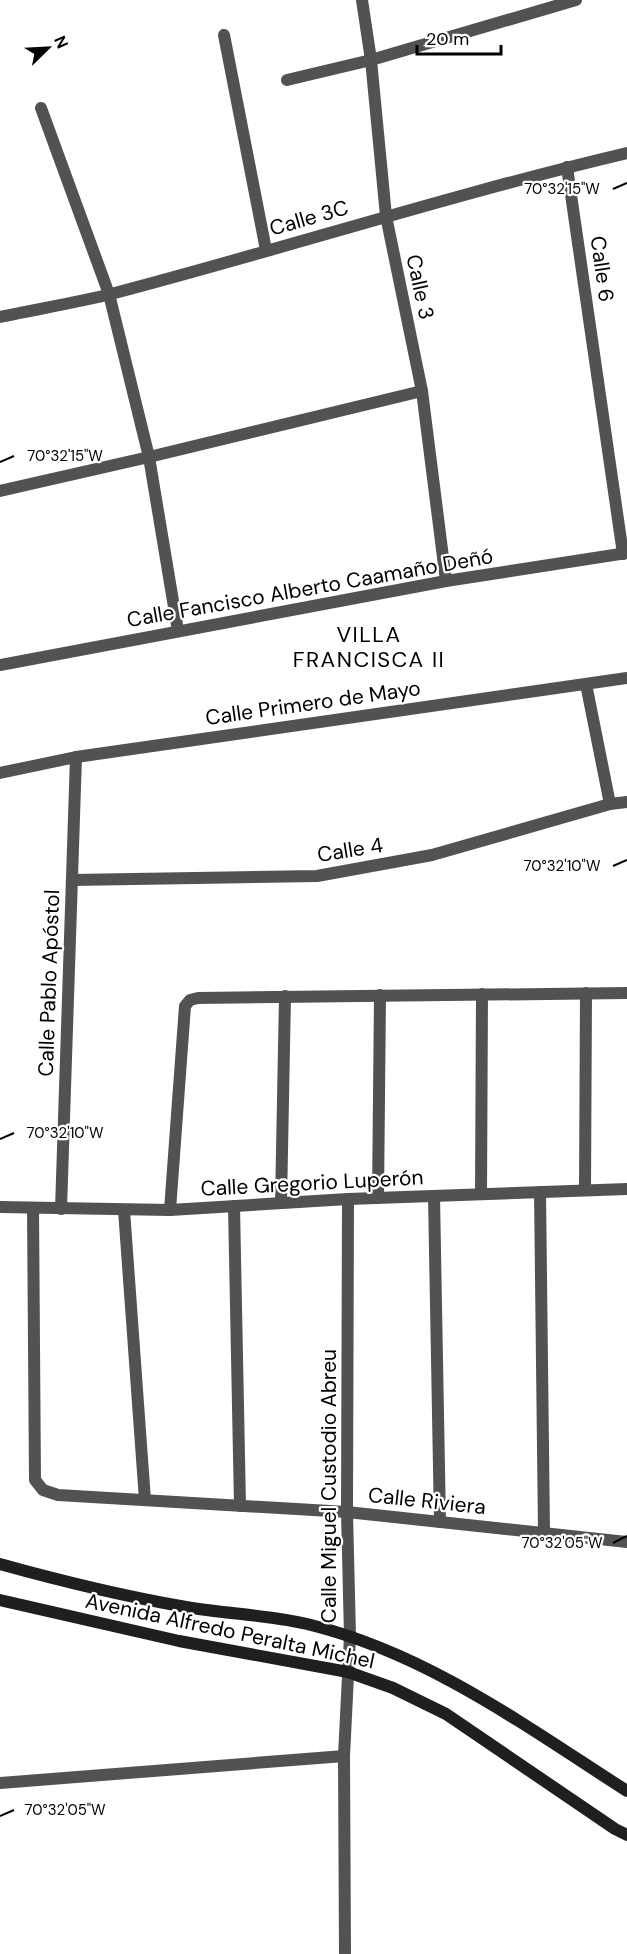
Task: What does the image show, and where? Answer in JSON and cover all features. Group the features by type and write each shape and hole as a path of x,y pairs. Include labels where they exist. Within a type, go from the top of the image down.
{"main road":[{"name":"Avenida Alfredo Peralta Michel","path":"0,1564 56,1580 185,1607 310,1624 350,1636 463,1686 627,1791"},
{"name":"Avenida Alfredo Peralta Michel","path":"0,1600 179,1641 348,1672 393,1688 446,1714 627,1835"}],"street":[{"name":"Calle 3","path":"362,0 371,60 386,216 422,390 446,581"},
{"path":"287,80 371,60 576,0"},
{"path":"224,35 266,250"},
{"path":"40,108 109,294 149,458 178,631"},
{"name":"Calle 3C","path":"0,317 109,294 386,216 627,153"},
{"name":"Calle 6","path":"567,167 625,553"},
{"path":"0,491 149,458 422,390"},
{"name":"Calle Fancisco Alberto Caamaño Deñó","path":"0,665 446,581 625,553"},
{"name":"Calle Primero de Mayo","path":"0,773 76,757 627,678"},
{"path":"586,684 610,804"},
{"name":"Calle Pablo Apóstol","path":"61,1209 76,757"},
{"name":"Calle 4","path":"72,880 317,876 432,855 610,804 627,802"},
{"path":"585,1190 586,993"},
{"path":"170,1210 185,1006 190,1000 285,996 627,993"},
{"path":"481,1194 482,994"},
{"path":"378,1198 380,995"},
{"path":"281,1203 285,996"},
{"name":"Calle Gregorio Luperón","path":"0,1207 170,1210 348,1198 627,1189"},
{"path":"540,1192 544,1533"},
{"path":"434,1196 440,1522"},
{"name":"Calle Miguel Custodio Abreu","path":"345,1954 344,1756 350,1636 348,1198"},
{"path":"234,1206 240,1506"},
{"name":"Calle Riviera","path":"33,1208 34,1480 43,1490 58,1495 348,1512 627,1542"},
{"path":"124,1210 145,1500"},
{"path":"0,1783 344,1756"}],"district":[{"name":"VILLA FRANCISCA II","path":"369,646"}]}
